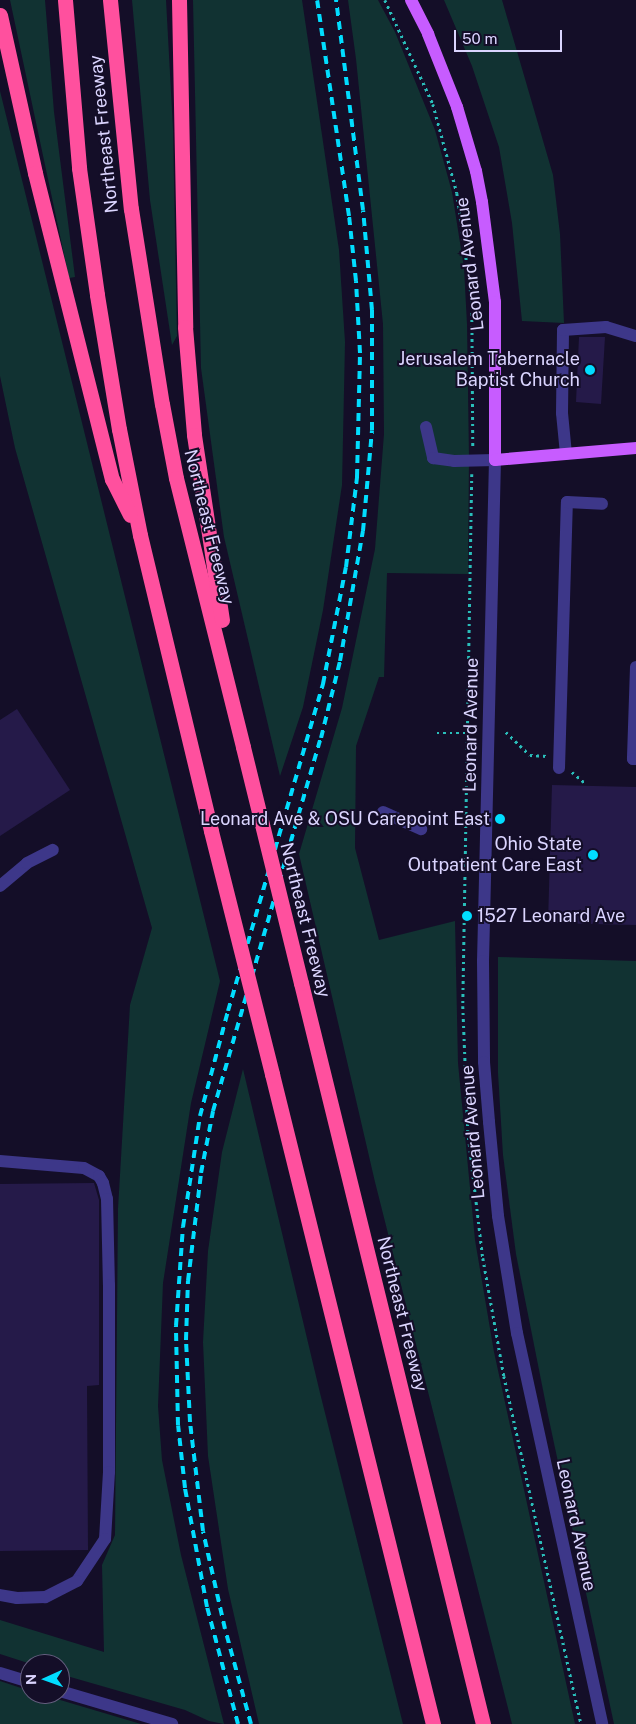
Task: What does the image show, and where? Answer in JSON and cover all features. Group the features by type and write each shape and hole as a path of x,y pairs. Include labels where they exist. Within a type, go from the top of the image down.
{"highway":[{"name":"Northeast Freeway","path":"65,0 74,122 94,275 119,429 140,535 211,831 433,1724"},
{"name":"Northeast Freeway","path":"110,0 131,208 162,404 176,478 483,1724"},
{"path":"179,0 185,327 189,390 208,537 243,747"},
{"path":"0,15 35,173 112,479 140,535"}],"main road":[{"name":"Leonard Avenue","path":"411,0 436,52 457,107 476,171 482,202 495,302 495,460"},
{"path":"495,460 636,448"}],"street":[{"path":"566,454 562,413 563,330 606,327 636,336"},
{"path":"426,427 433,458 454,461 495,460"},
{"name":"Leonard Avenue","path":"495,460 483,961 484,1062 489,1122 498,1216 517,1333 602,1724"},
{"path":"559,768 567,502 602,504"},
{"path":"636,668 633,759 636,759"},
{"path":"383,812 421,829"},
{"path":"0,886 27,863 53,850"},
{"path":"0,1161 84,1168 99,1176 103,1183 106,1199 108,1276 109,1472 105,1539 77,1581 45,1597 17,1598 0,1595"},
{"path":"0,1673 20,1679"},
{"path":"70,1694 172,1724"}],"path":[{"path":"437,732 468,733"}],"green space":[{"path":"10,0 45,0 54,112 75,277 69,278"},
{"path":"132,0 166,0 173,129 177,336 172,345 150,200"},
{"path":"193,0 302,0 339,250 345,342 342,485 323,610 303,707 280,776 224,537 201,368"},
{"path":"348,0 378,0 395,32 435,130 452,192 464,268 467,324 469,458 468,574 387,573 384,677 379,677 356,746 355,848 379,940 455,921 458,1063 475,1240 494,1352 575,1724 512,1724 375,1182 299,854 342,708 375,549 384,434 383,324 356,59"},
{"path":"444,0 502,0 553,175 560,234 564,323 522,321 512,223 499,147 472,66"},
{"path":"0,91 220,981 191,1103 163,1283 158,1406 162,1460 181,1555 224,1724 209,1721 185,1710 70,1677 70,1654 20,1654 20,1660 0,1654 0,1620 104,1652 102,1565 115,1535 118,1209 130,1005 152,928 15,448 0,376"},
{"path":"498,957 636,961 636,1724 614,1724 548,1415 516,1254 503,1155 498,1073"},
{"path":"243,1069 320,1393 403,1724 259,1724 228,1589 208,1456 203,1342 208,1251 222,1152"},
{"path":"0,1681 20,1688 20,1704 70,1703 141,1724 0,1724"}],"building":[{"name":"Jerusalem Tabernacle Baptist Church","path":"579,337 605,337 601,404 576,402"},
{"path":"17,709 70,790 0,836 0,720"},
{"name":"Ohio State Outpatient Care East","path":"552,785 636,787 636,925 548,923"},
{"path":"94,1183 99,1200 99,1385 87,1386 88,1550 0,1551 0,1184"}],"railway":[{"path":"238,1724 207,1607 185,1488 178,1425 176,1326 183,1227 200,1116 228,1011 323,684 346,567 357,477 360,353 356,281 349,216 317,0"},
{"path":"251,1724 225,1629 203,1531 190,1422 186,1340 188,1281 201,1173 213,1111 321,738 340,661 363,531 372,430 372,310 363,210 336,0"}],"place":[{"name":"Jerusalem Tabernacle Baptist Church","path":"590,370"},
{"name":"Leonard Ave & OSU Carepoint East","path":"500,819"},
{"name":"Ohio State Outpatient Care East","path":"593,855"},
{"name":"1527 Leonard Ave","path":"467,916"}]}
